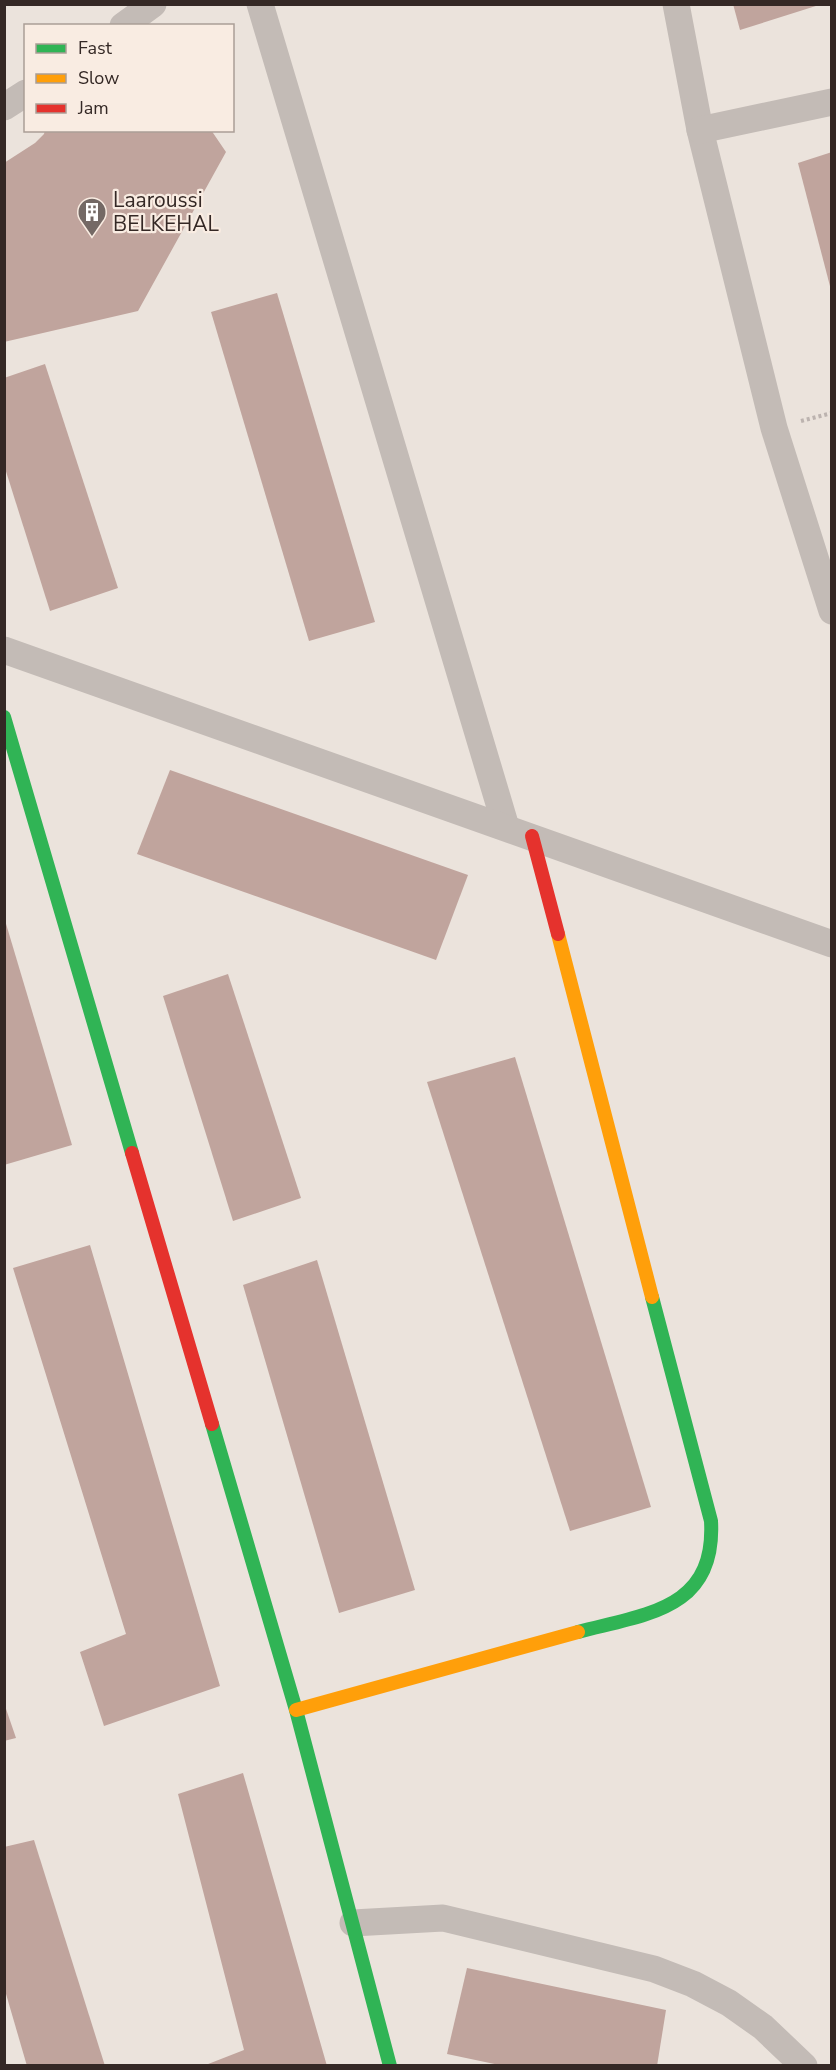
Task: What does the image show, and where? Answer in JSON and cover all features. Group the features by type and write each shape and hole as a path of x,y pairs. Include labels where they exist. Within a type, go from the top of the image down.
{"street":[{"path":"126,24 153,4"},
{"path":"260,4 506,827"},
{"path":"676,4 700,130 774,428 831,611"},
{"path":"4,107 24,94"},
{"path":"700,130 831,102"},
{"path":"806,530 831,539"},
{"path":"4,650 831,944"},
{"path":"4,717 296,1710 390,2066"},
{"path":"296,1710 663,1610 679,1601 693,1589 704,1574 710,1557 713,1539 711,1521 532,836"},
{"path":"353,1923 443,1918 654,1969 693,1984 729,2003 763,2027 804,2066"}],"building":[{"path":"733,4 819,4 819,5 740,30"},
{"name":"Laaroussi BELKEHAL","path":"44,132 212,132 226,152 138,311 4,342 4,163 35,143"},
{"path":"832,152 832,290 831,290 798,163"},
{"path":"277,293 375,622 309,641 211,312"},
{"path":"45,364 118,588 50,611 4,465 4,378"},
{"path":"170,770 468,875 436,960 137,854"},
{"path":"4,917 72,1145 4,1165"},
{"path":"228,974 301,1198 233,1221 163,996"},
{"path":"515,1057 651,1507 570,1531 427,1082"},
{"path":"90,1245 220,1686 104,1726 80,1652 126,1634 13,1268"},
{"path":"317,1260 415,1590 339,1613 243,1285"},
{"path":"4,1703 16,1738 4,1741"},
{"path":"243,1773 327,2066 203,2066 244,2050 178,1794"},
{"path":"34,1840 105,2066 27,2066 4,1987 4,1847"},
{"path":"467,1968 666,2010 657,2066 504,2066 447,2054"}],"traffic: fast":[{"path":"4,717 132,1153"},
{"path":"578,1632 628,1620 672,1603 689,1590 702,1573 710,1551 711,1521 652,1297"},
{"path":"212,1424 296,1710 390,2066"}],"traffic: slow":[{"path":"558,934 652,1297"},
{"path":"296,1710 578,1632"}],"traffic: jam":[{"path":"532,836 558,934"},
{"path":"132,1153 212,1424"}],"place":[{"name":"Laaroussi BELKEHAL","path":"92,238"}]}
